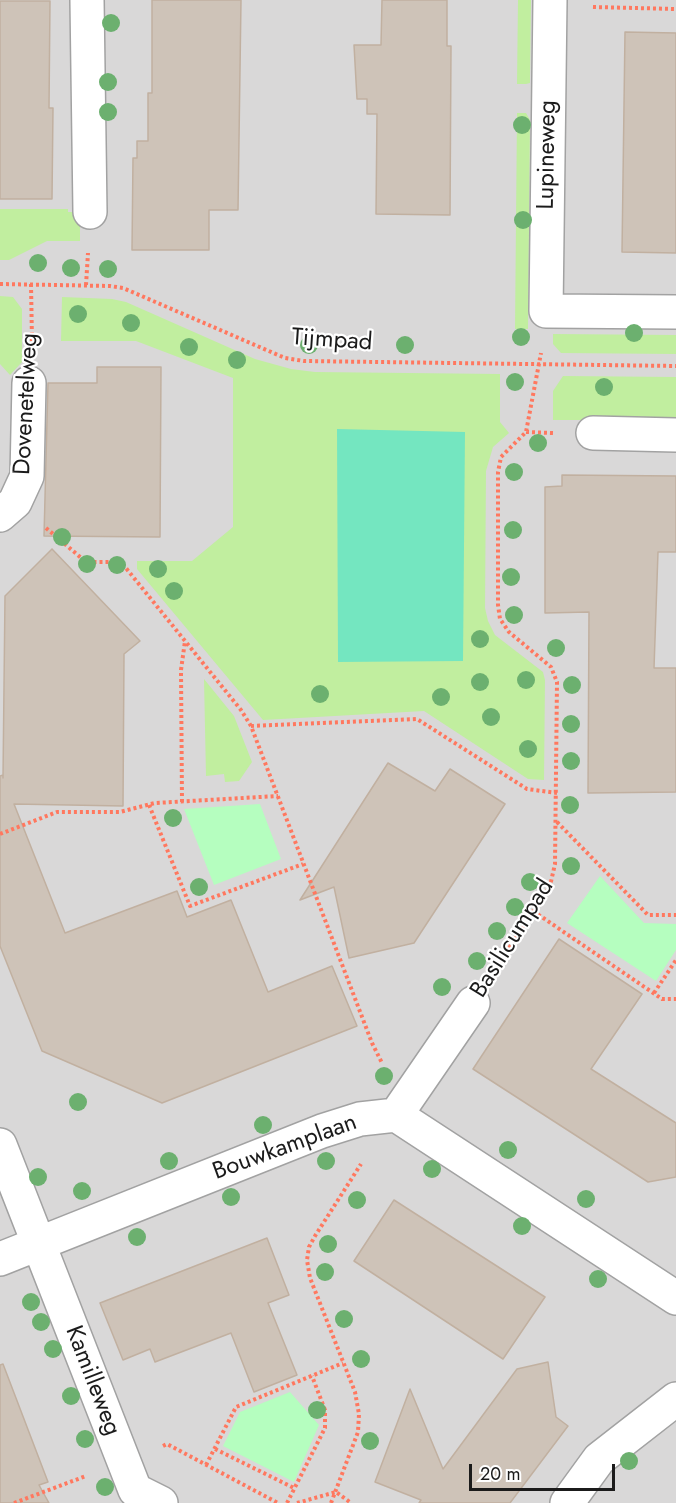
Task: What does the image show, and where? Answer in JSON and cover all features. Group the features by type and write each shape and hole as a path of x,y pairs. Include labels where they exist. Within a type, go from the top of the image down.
{"street":[{"path":"87,0 90,212"},
{"name":"Lupineweg","path":"546,311 550,3"},
{"path":"546,311 676,312"},
{"name":"Dovenetelweg","path":"7,509 27,476 28,383"},
{"path":"593,434 676,435"},
{"name":"Basilicumpad","path":"399,1109 473,1003"},
{"path":"399,1109 676,1298"},
{"name":"Bouwkamplaan","path":"0,1259 322,1131 399,1109"},
{"name":"Kamilleweg","path":"0,1145 135,1490 161,1503"},
{"path":"567,1503 599,1459 676,1399"}],"path":[{"path":"550,3 676,9"},
{"name":"Tijmpad","path":"0,284 123,288 285,358 304,361 676,366"},
{"name":"Dovenetelweg","path":"28,383 32,361 31,284"},
{"name":"Basilicumpad","path":"473,1003 550,886 554,875 557,682 550,667 509,632 500,619 498,605 498,472 501,457 526,432 540,364 546,311"},
{"path":"7,509 86,562 121,562 241,710 251,726 399,1109 347,1185 309,1247 307,1260 310,1278 355,1392 359,1414 358,1432 331,1503"},
{"path":"182,802 181,670 185,641"},
{"path":"251,726 417,719 527,789 557,793"},
{"path":"0,834 57,812 120,812 149,805 278,796"},
{"path":"149,805 190,906 303,864"},
{"path":"556,822 648,915 676,915"},
{"path":"533,911 663,999 676,999"},
{"path":"654,993 676,960"},
{"path":"206,1465 236,1407 343,1363"},
{"path":"287,1503 325,1428 325,1410 312,1376"},
{"path":"215,1449 294,1488"},
{"path":"297,1503 336,1492"},
{"path":"336,1492 351,1503"}],"shaded area":[{"path":"0,0 676,0 676,1503 0,1503"}],"green space":[{"path":"518,0 531,0 530,83 526,84 517,84"},
{"path":"517,113 526,113 530,120 528,329 515,329"},
{"path":"0,209 68,209 68,212 80,212 80,241 47,241 9,260 0,260"},
{"path":"0,296 13,297 22,309 22,362 10,375 0,364"},
{"path":"62,297 112,299 126,302 255,359 291,369 315,372 500,374 500,422 509,433 493,447 486,471 485,608 495,635 543,672 545,680 544,780 528,779 424,711 263,720 137,569 137,561 192,561 233,527 233,378 136,341 61,341"},
{"path":"553,334 676,335 676,354 561,353 553,344"},
{"path":"563,376 676,377 676,420 553,420 553,391"},
{"path":"337,429 465,432 463,661 338,662"},
{"path":"204,679 234,716 252,762 239,781 225,782 224,774 206,776"},
{"path":"260,804 281,859 214,885 184,809"},
{"path":"600,876 644,923 676,924 676,950 656,981 567,923"},
{"path":"290,1392 319,1425 294,1482 223,1446 240,1412"}],"building":[{"path":"152,0 241,0 238,210 209,210 209,250 132,250 133,158 137,158 137,141 148,141 148,93 152,93"},
{"path":"382,0 447,0 447,46 451,46 450,215 376,214 377,114 367,114 367,99 357,99 354,45 381,45"},
{"path":"0,1 50,1 49,108 53,108 52,199 0,199"},
{"path":"625,32 676,33 676,253 622,252"},
{"path":"97,367 161,367 160,537 44,536 48,383 97,383"},
{"path":"562,475 676,476 676,552 658,552 654,668 676,668 676,792 588,793 589,612 545,613 545,487 562,486"},
{"path":"52,549 140,641 124,654 123,806 14,804 65,933 177,891 187,917 231,900 268,992 332,966 357,1026 162,1103 42,1051 0,946 0,776 3,775 3,778 5,596"},
{"path":"388,763 435,791 450,769 505,804 414,943 349,958 334,887 300,900"},
{"path":"559,939 642,994 591,1069 676,1123 676,1177 648,1182 473,1069"},
{"path":"394,1200 545,1297 503,1359 354,1261"},
{"path":"267,1238 289,1295 268,1303 297,1375 254,1392 231,1333 155,1362 150,1349 123,1360 100,1303"},
{"path":"548,1362 556,1417 568,1426 510,1503 419,1503 421,1500 375,1482 410,1389 443,1469 517,1369"},
{"path":"3,1364 48,1482 39,1485 49,1503 0,1503 0,1365"}]}
